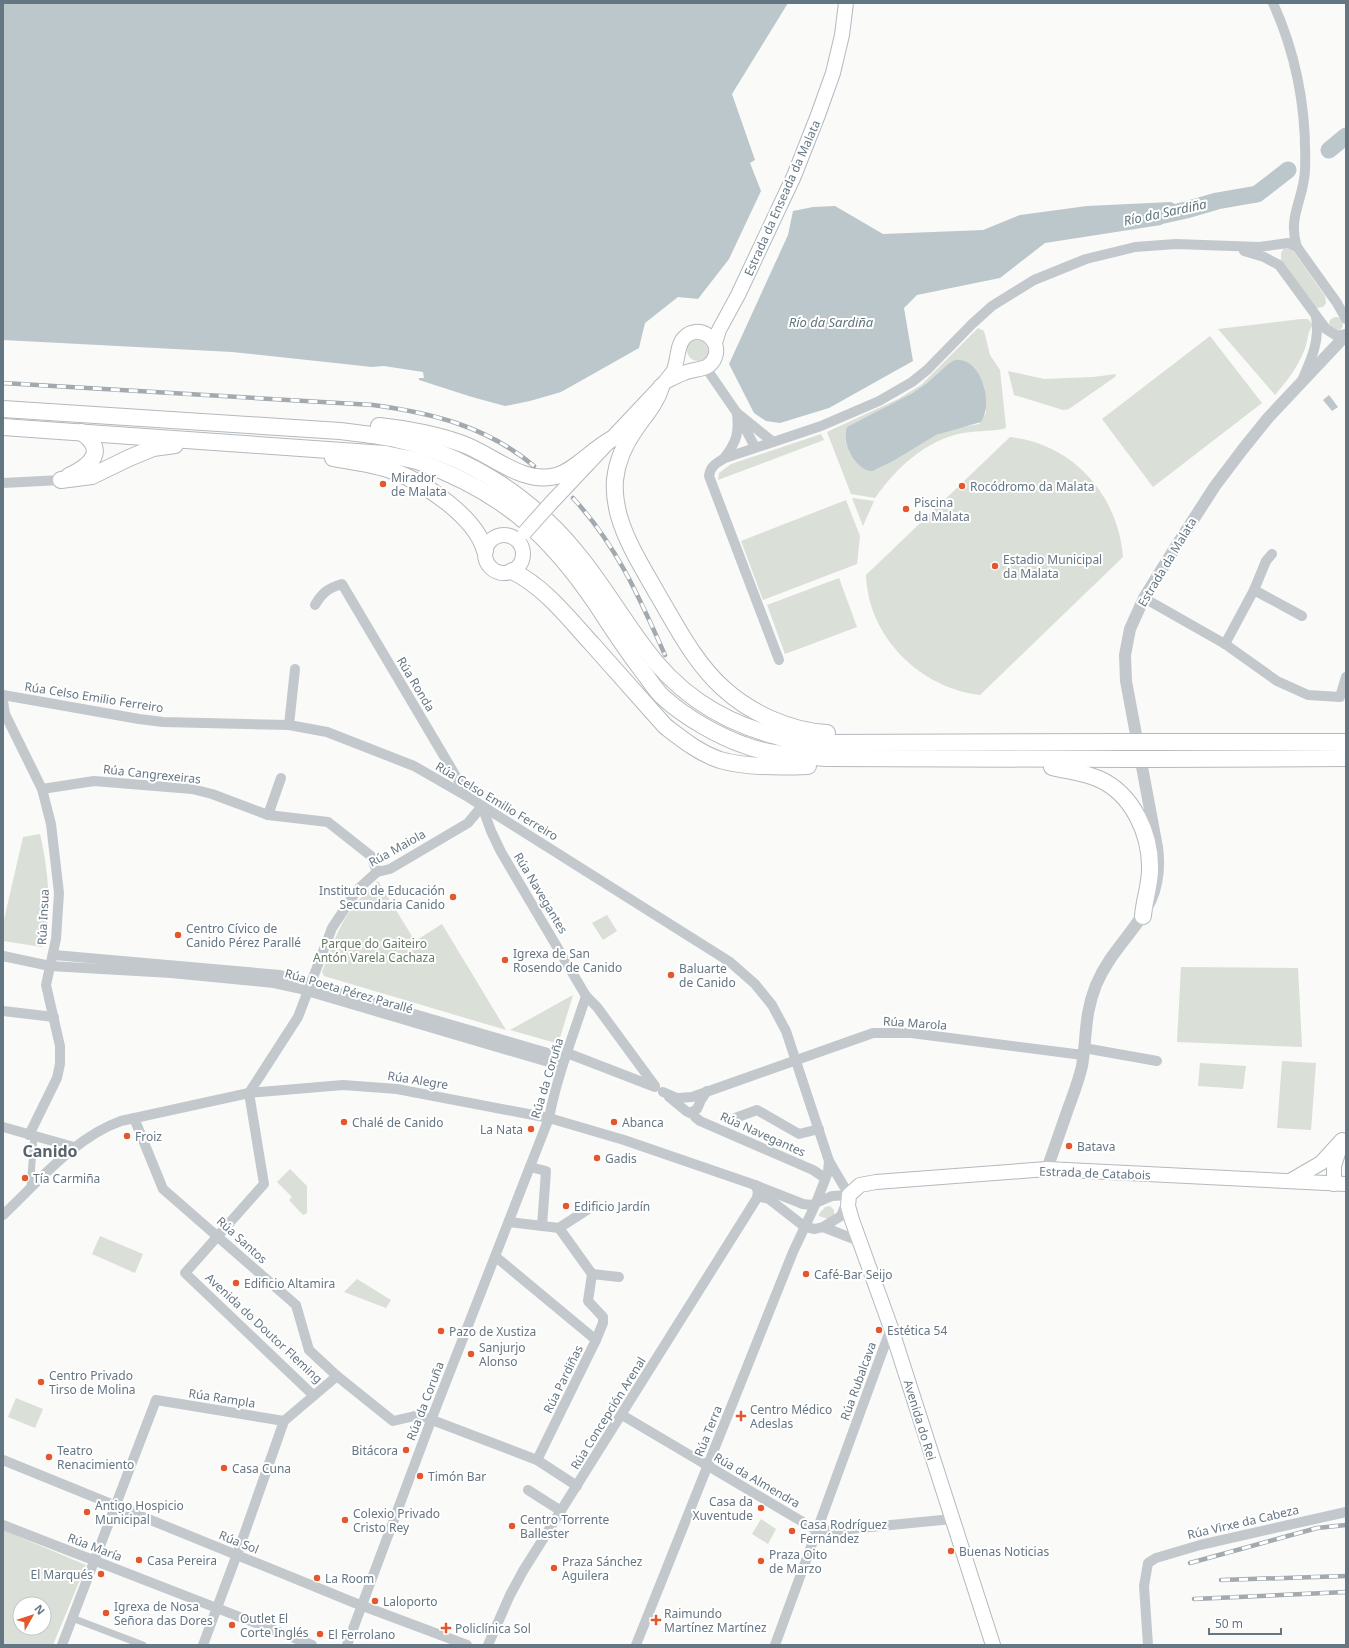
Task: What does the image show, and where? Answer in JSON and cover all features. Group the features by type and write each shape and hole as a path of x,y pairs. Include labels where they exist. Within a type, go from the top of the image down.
{"highway":[{"path":"663,385 654,404 635,429 625,447 618,464 615,497 619,516 634,552 700,664 724,689 751,709 778,722 810,732 887,738 904,742"},
{"path":"3,409 340,431 391,438 420,446 462,462 513,491 564,537 586,563 644,648 674,684 710,710 753,730 795,741 826,743 1346,742"},
{"path":"212,422 326,421 422,432 462,443 515,471 529,476 542,478 556,476 571,469 600,445 612,439"},
{"path":"3,427 291,446 385,454 419,462 475,486 502,503 535,529 560,555 589,594 630,656 663,698 697,723 745,746 788,755 828,758 1031,760 1346,758"},
{"path":"61,480 83,470 92,460 94,445 90,438 81,432"},
{"path":"61,480 92,476 128,458 153,448 204,440"},
{"path":"291,446 334,458 393,471 426,487 442,498 469,523 478,533 485,551"},
{"path":"512,571 522,576 535,586 564,613 665,726 682,740 700,751 720,760 746,764 798,766 884,764 917,759"},
{"path":"1031,760 1056,768 1079,772 1101,780 1126,800 1141,825 1147,840 1150,872 1143,916"}],"main road":[{"name":"Estrada da Enseada da Malata","path":"715,342 724,318 738,295 794,176 818,115 833,73 842,35 846,3"},
{"name":"Estrada da Enseada da Malata","path":"698,332 714,325 724,318"},
{"path":"521,536 501,536 491,541 485,551 487,562 490,567 500,572 512,571 517,568 522,557 520,545 521,536 663,385 673,371 683,338 687,335 698,332 709,336 715,342 715,359 700,369 683,373 663,385"},
{"path":"679,354 684,364 700,369"},
{"path":"1289,1181 1321,1163 1344,1136"},
{"path":"1340,1184 1334,1166 1344,1136"},
{"path":"1319,1183 1317,1176 1321,1163"},
{"name":"Estrada de Catabois","path":"849,1195 860,1186 876,1182 1047,1170 1340,1184"},
{"name":"Avenida do Rei","path":"849,1195 849,1212 891,1328 993,1645"}],"street":[{"path":"1273,3 1289,43 1294,61 1299,82 1304,121 1304,182 1293,226 1294,238 1297,247 1342,305 1346,318"},
{"path":"779,660 709,476 713,467 725,458 821,426 853,413 905,386 927,370 985,312 1015,291 1052,272 1096,256 1146,246 1176,244 1259,247 1288,243 1297,247"},
{"path":"1223,245 1264,257 1279,265 1326,329 1333,335 1337,336 1346,334"},
{"path":"1302,382 1317,343 1318,335 1316,317"},
{"name":"Estrada da Malata","path":"1047,1170 1078,1079 1084,1051 1087,1011 1097,984 1117,950 1143,916 1155,892 1158,882 1159,863 1129,704 1125,669 1127,642 1130,629 1144,598 1215,486 1268,418 1346,334"},
{"path":"700,369 737,413 773,442"},
{"path":"737,413 755,447"},
{"path":"725,458 734,445 737,437 737,413"},
{"path":"3,483 61,480"},
{"path":"1225,644 1254,590 1266,562 1272,554"},
{"name":"Rúa Ronda","path":"315,605 321,595 328,589 342,584 468,797"},
{"path":"1254,590 1302,616"},
{"path":"1144,598 1225,644 1277,681 1308,695 1340,697 1346,677"},
{"path":"289,725 295,669"},
{"name":"Rúa Celso Emilio Ferreiro","path":"3,695 138,719 163,722 289,725 327,732 414,766 468,797 675,926 741,970 756,984 772,1005 786,1031 829,1161 849,1195"},
{"name":"Rúa Insua","path":"3,701 5,714 42,789 51,824 59,894 54,955 46,986 60,1046 60,1064 57,1078 31,1136"},
{"path":"268,815 281,778"},
{"name":"Rúa Cangrexeiras","path":"42,789 94,781 192,789 212,794 268,815 328,822 371,856 377,872"},
{"name":"Rúa Maiola","path":"249,1093 298,1017 332,928 357,890 377,872 390,868 468,823 482,806"},
{"name":"Rúa Navegantes","path":"482,806 491,831 501,852 586,996 597,1007 659,1089"},
{"name":"Rúa Poeta Pérez Parallé","path":"54,955 280,975 309,987 565,1059"},
{"name":"Rúa Poeta Pérez Parallé","path":"3,956 50,966 171,973 266,982 297,988 309,987"},
{"name":"Rúa da Coruña","path":"347,1645 431,1420 496,1257 549,1118 552,1100 586,996"},
{"path":"3,1010 54,1017"},
{"name":"Rúa Marola","path":"690,1104 707,1091 873,1033 911,1033 1084,1051 1157,1061"},
{"name":"Rúa Navegantes","path":"565,1059 659,1089 690,1104 695,1117 700,1121 813,1170 825,1178"},
{"name":"Rúa Alegre","path":"3,1215 74,1147 105,1126 134,1118 249,1093 343,1084 398,1089 549,1118 624,1140 755,1185 804,1204 816,1203"},
{"path":"218,1236 264,1184 249,1093"},
{"path":"735,1118 757,1110 799,1134 819,1129"},
{"name":"Rúa Santos","path":"134,1118 163,1189 296,1305 309,1350 337,1376"},
{"path":"3,1127 74,1147"},
{"path":"30,1189 31,1136"},
{"path":"816,1203 829,1168 829,1161"},
{"path":"530,1167 546,1171 542,1226"},
{"path":"755,1185 758,1191 758,1198 761,1197 769,1199 805,1226 815,1229 824,1227 841,1216 849,1195 832,1196 816,1203"},
{"name":"Rúa Concepción Arenal","path":"488,1645 510,1595 561,1511 758,1198"},
{"name":"Rúa Terra","path":"636,1645 793,1252 816,1203"},
{"path":"509,1222 559,1228 596,1204"},
{"path":"824,1227 859,1240"},
{"path":"559,1228 592,1274 588,1301 601,1314 603,1323 596,1340"},
{"name":"Avenida do Doutor Fleming","path":"218,1236 185,1273 313,1396 337,1376 393,1421 419,1415 537,1460 577,1486"},
{"name":"Rúa Pardiñas","path":"496,1257 596,1340 537,1460"},
{"path":"592,1274 619,1277"},
{"name":"Rúa Rubalcava","path":"775,1645 818,1531 891,1328"},
{"path":"203,1645 237,1555 284,1421 313,1396"},
{"name":"Rúa Rampla","path":"115,1506 156,1400 284,1421"},
{"name":"Rúa da Almendra","path":"622,1415 818,1531"},
{"name":"Rúa Sol","path":"3,1460 362,1606 467,1645"},
{"path":"528,1490 561,1511"},
{"path":"62,1645 115,1506"},
{"name":"Rúa Virxe da Cabeza","path":"1148,1645 1144,1586 1148,1563 1156,1558 1200,1545 1346,1512"},
{"path":"818,1531 952,1519"},
{"name":"Rúa María","path":"3,1525 312,1645"},
{"path":"72,1618 143,1645"}],"green space":[{"path":"1284,248 1291,249 1294,252 1325,296 1326,303 1323,307 1317,308 1314,306 1281,260 1281,253"},
{"path":"1333,317 1339,317 1343,321 1343,327 1339,331 1333,331 1329,327 1329,321"},
{"path":"1308,319 1313,325 1305,348 1295,369 1275,395 1218,329"},
{"path":"978,328 984,331 990,355 1000,370 1006,427 1004,429 963,433 937,442 924,449 902,466 875,498 851,494 827,432 898,399 921,385","holes":["961,360 969,364 977,372 984,386 986,413 979,424 957,428 936,435 876,470 862,468 856,463 851,456 845,441 847,427 902,400 927,383 948,364"]},
{"path":"1210,336 1262,403 1153,487 1102,419"},
{"path":"698,339 706,342 709,350 706,358 698,361 690,358 687,350 690,342"},
{"path":"1008,371 1044,379 1093,377 1116,374 1115,377 1069,409 1063,410 1014,395"},
{"path":"821,434 824,440 718,480 719,473 731,464"},
{"name":"Estadio Municipal da Malata","path":"1010,437 1033,442 1054,450 1072,462 1088,476 1102,494 1112,513 1119,534 1123,557 980,695 958,690 937,682 918,670 901,656 887,638 876,619 869,598 866,575"},
{"path":"852,498 874,501 863,526"},
{"path":"846,500 860,536 857,564 763,600 741,541"},
{"path":"839,578 857,627 785,654 767,605"},
{"path":"40,834 46,867 48,890 49,912 45,942 42,947 3,941 3,924 23,837"},
{"name":"Parque do Gaiteiro Antón Varela Cachaza","path":"378,881 415,941 442,924 506,1030 324,976 322,972 344,920 354,905"},
{"path":"607,915 617,931 603,940 592,923"},
{"path":"1181,967 1298,968 1302,1047 1177,1042"},
{"path":"573,995 559,1041 556,1043 510,1030"},
{"path":"1282,1061 1316,1063 1311,1130 1277,1128"},
{"path":"1200,1063 1246,1066 1243,1089 1198,1086"},
{"path":"290,1169 307,1186 307,1213 303,1215 289,1200 292,1197 277,1182"},
{"path":"830,1206 834,1210 834,1216 828,1219 819,1216 825,1207"},
{"path":"100,1236 143,1254 135,1273 92,1254"},
{"path":"357,1279 391,1300 386,1308 344,1292"},
{"path":"16,1398 43,1409 35,1428 8,1417"},
{"path":"761,1519 776,1529 768,1544 752,1534"},
{"path":"3,1530 86,1565 53,1645 3,1645"}],"water":[{"path":"3,3 788,3 732,94 755,160 750,163 761,191 729,259 698,299 678,297 645,323 639,348 561,392 530,401 505,406 419,380 419,378 424,378 423,372 384,366 372,367 232,352 3,340"},
{"name":"Río da Sardiña","path":"1171,202 1186,210 1161,225 1045,243 1000,278 917,295 904,308 913,361 829,408 780,423 766,421 754,413 729,364 788,235 793,211 813,207 835,206 883,234 983,230 1020,215 1087,206"},
{"path":"955,360 964,361 972,366 979,374 986,394 985,414 981,422 936,435 893,461 873,471 861,467 855,461 848,448 845,433 847,427 911,394"},
{"path":"1329,395 1338,407 1332,411 1323,400"}],"waterway":[{"name":"Río da Sardiña","path":"1329,150 1346,136"},
{"name":"Río da Sardiña","path":"1164,215 1217,201 1257,194 1288,170"}],"railway":[{"path":"3,383 373,405 395,408 437,417 478,431 516,452 534,466"},
{"path":"573,498 589,516 615,553 636,592 665,655"},
{"path":"1190,1563 1317,1528 1346,1525"},
{"path":"1221,1580 1346,1576"},
{"path":"1194,1599 1346,1592"}],"place":[{"name":"Mirador de Malata","path":"383,484"},
{"name":"Rocódromo da Malata","path":"962,486"},
{"name":"Piscina da Malata","path":"906,509"},
{"name":"Estadio Municipal da Malata","path":"995,566"},
{"name":"Instituto de Educación Secundaria Canido","path":"453,897"},
{"name":"Centro Cívico de Canido Pérez Parallé","path":"178,935"},
{"name":"Igrexa de San Rosendo de Canido","path":"505,960"},
{"name":"Baluarte de Canido","path":"671,975"},
{"name":"Chalé de Canido","path":"344,1122"},
{"name":"Abanca","path":"614,1122"},
{"name":"La Nata","path":"531,1129"},
{"name":"Froiz","path":"127,1136"},
{"name":"Batava","path":"1069,1146"},
{"name":"Gadis","path":"597,1158"},
{"name":"Tía Carmiña","path":"25,1178"},
{"name":"Edificio Jardín","path":"566,1206"},
{"name":"Café-Bar Seijo","path":"806,1274"},
{"name":"Edificio Altamira","path":"236,1283"},
{"name":"Estética 54","path":"879,1330"},
{"name":"Pazo de Xustiza","path":"441,1331"},
{"name":"Sanjurjo Alonso","path":"471,1354"},
{"name":"Centro Privado Tirso de Molina","path":"41,1382"},
{"name":"Centro Médico Adeslas","path":"741,1416"},
{"name":"Bitácora","path":"406,1450"},
{"name":"Teatro Renacimiento","path":"49,1457"},
{"name":"Casa Cuna","path":"224,1468"},
{"name":"Timón Bar","path":"420,1476"},
{"name":"Casa da Xuventude","path":"761,1508"},
{"name":"Antigo Hospicio Municipal","path":"87,1512"},
{"name":"Colexio Privado Cristo Rey","path":"345,1520"},
{"name":"Centro Torrente Ballester","path":"512,1526"},
{"name":"Casa Rodríguez Fernández","path":"792,1531"},
{"name":"Buenas Noticias","path":"951,1551"},
{"name":"Casa Pereira","path":"139,1560"},
{"name":"Praza Oito de Marzo","path":"761,1561"},
{"name":"Praza Sánchez Aguilera","path":"554,1568"},
{"name":"El Marqués","path":"101,1574"},
{"name":"La Room","path":"317,1578"},
{"name":"Laloporto","path":"375,1601"},
{"name":"Igrexa de Nosa Señora das Dores","path":"106,1613"},
{"name":"Raimundo Martínez Martínez","path":"656,1620"},
{"name":"Outlet El Corte Inglés","path":"232,1625"},
{"name":"Policlínica Sol","path":"446,1628"},
{"name":"El Ferrolano","path":"320,1634"}],"district":[{"name":"Canido","path":"50,1151"}]}
